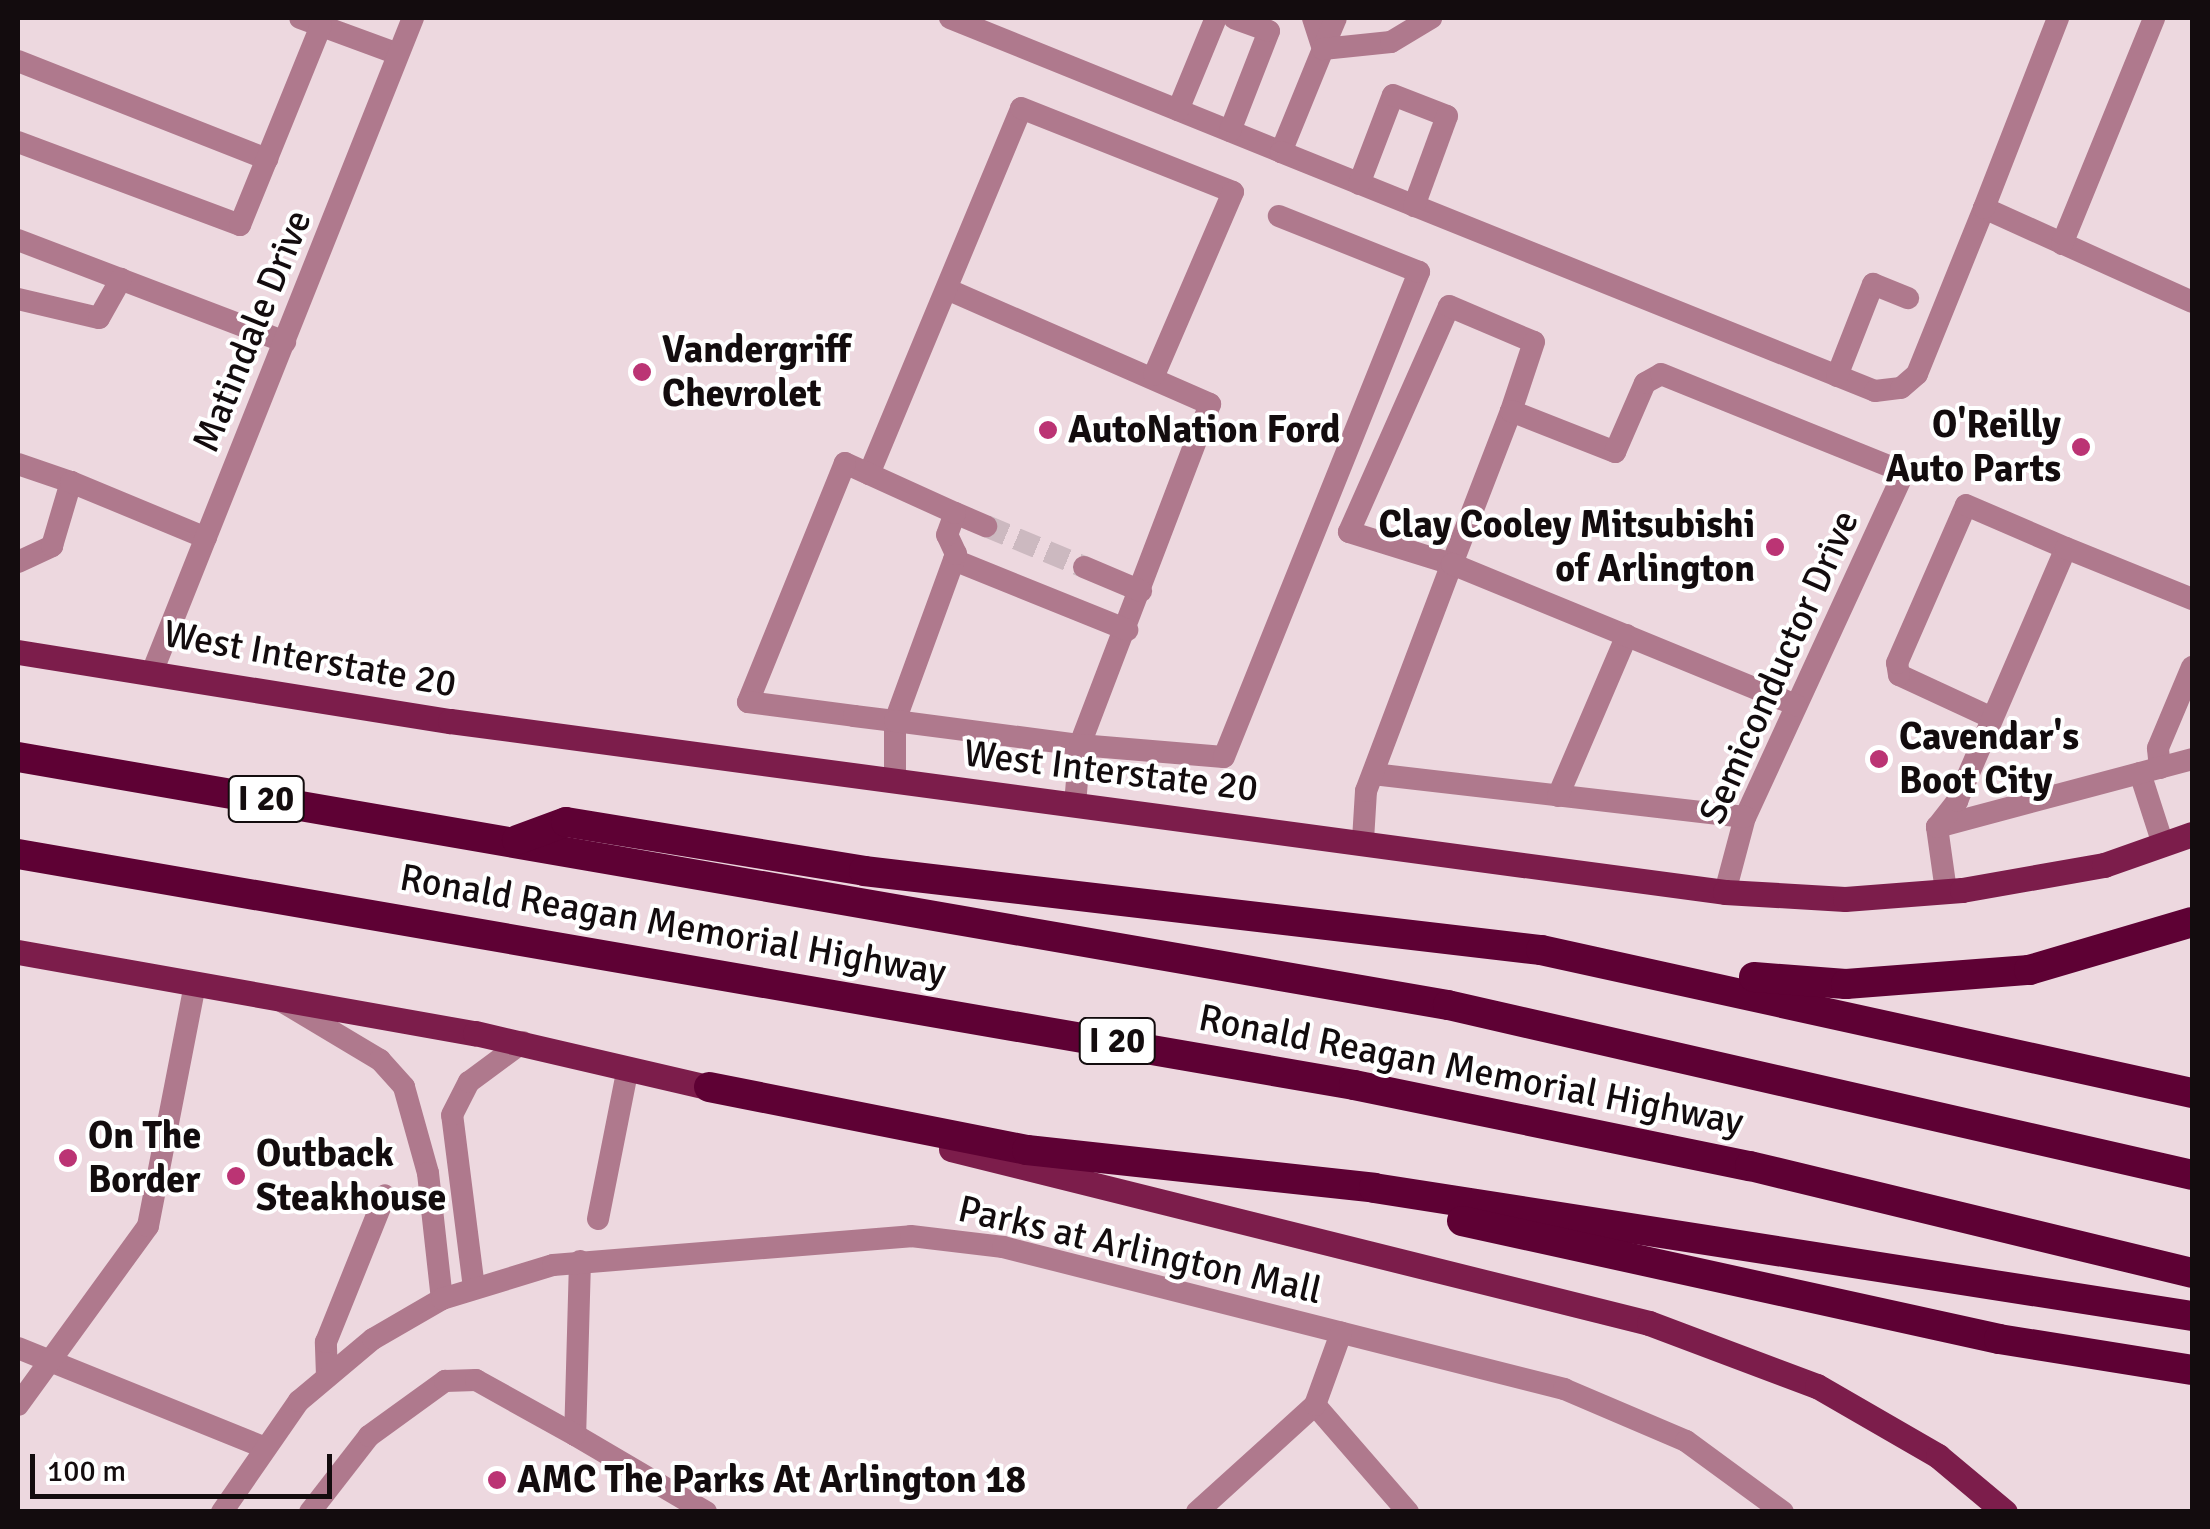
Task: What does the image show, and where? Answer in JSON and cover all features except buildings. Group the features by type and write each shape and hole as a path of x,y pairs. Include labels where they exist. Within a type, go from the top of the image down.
{"highway":[{"name":"Ronald Reagan Memorial Highway","path":"18,757 1448,1005 2192,1175"},
{"path":"514,841 566,822 864,871 1649,968 1933,982 2029,970 2192,922"},
{"name":"Ronald Reagan Memorial Highway","path":"18,854 1354,1084 1750,1166 2192,1273"},
{"path":"1649,968 2192,1094"},
{"path":"709,1087 1154,1167 2192,1370"},
{"path":"1154,1167 1374,1188 2192,1316"}],"main road":[{"name":"West Interstate 20","path":"18,652 894,782 1363,840 1725,892 1946,891 2104,865 2192,834"},
{"path":"18,952 523,1042 1649,1324 1817,1386 1938,1456 2005,1512"}],"street":[{"name":"Matindale Drive","path":"153,670 413,18"},
{"path":"950,18 1875,391 1901,388 1916,374 2058,18"},
{"path":"1178,110 1216,18"},
{"path":"1230,132 1269,31 1234,18"},
{"path":"1313,18 1323,49"},
{"path":"1281,152 1336,18"},
{"path":"1323,49 1391,42 1430,18"},
{"path":"2062,244 2154,18"},
{"path":"18,142 240,225 267,159 311,22 398,54"},
{"path":"18,60 267,159"},
{"path":"1359,184 1393,95 1447,116 1414,206"},
{"path":"869,474 1022,108 1233,192 1154,375"},
{"path":"1984,208 2192,302"},
{"path":"986,526 845,463 748,702 1080,744 1224,757 1420,272 1278,216"},
{"path":"18,240 285,342"},
{"path":"18,299 99,318 121,279"},
{"path":"1838,376 1872,284 1908,298"},
{"path":"949,290 1154,375 1210,404 1142,591 1080,744 1074,804"},
{"path":"1363,840 1373,774 1452,564 1511,411 1534,342 1449,306 1350,532 1452,564 1796,705"},
{"name":"Semiconductor Drive","path":"1511,411 1615,452 1644,382 1661,374 1904,472 1744,817 1725,892"},
{"path":"18,464 206,538"},
{"path":"18,562 52,546 70,482"},
{"path":"1990,717 1900,675 1897,663 1966,505 2192,600"},
{"path":"894,782 895,721 954,560 946,535 955,514"},
{"path":"1946,891 1937,827 2066,548"},
{"path":"954,560 1127,630"},
{"path":"1084,567 1142,591"},
{"path":"1558,796 1627,635"},
{"path":"2164,844 2150,771 2192,666"},
{"path":"1937,827 2192,759"},
{"path":"1373,774 1744,817"},
{"path":"18,1405 148,1226 195,984"},
{"path":"276,998 380,1060 404,1087 428,1172 442,1299"},
{"path":"474,1288 452,1114 469,1082 523,1042"},
{"path":"598,1219 628,1068"},
{"path":"326,1376 326,1342 385,1195"},
{"name":"Parks at Arlington Mall","path":"222,1512 261,1446 326,1376 442,1299 580,1261 968,1239 1601,1403 1725,1464 1783,1512"},
{"path":"575,1435 580,1261"},
{"path":"1197,1512 1315,1406 1341,1334"},
{"path":"18,1348 261,1446"},
{"path":"310,1512 369,1436 444,1381 476,1380 706,1512"},
{"path":"1315,1406 1408,1512"}],"tunnel":[{"path":"986,526 1084,567"}],"place":[{"name":"Vandergriff Chevrolet","path":"642,372"},
{"name":"AutoNation Ford","path":"1048,430"},
{"name":"O'Reilly Auto Parts","path":"2081,447"},
{"name":"Clay Cooley Mitsubishi of Arlington","path":"1775,547"},
{"name":"Cavendar's Boot City","path":"1879,759"},
{"name":"On The Border","path":"68,1158"},
{"name":"Outback Steakhouse","path":"236,1176"},
{"name":"AMC The Parks At Arlington 18","path":"497,1480"}]}
